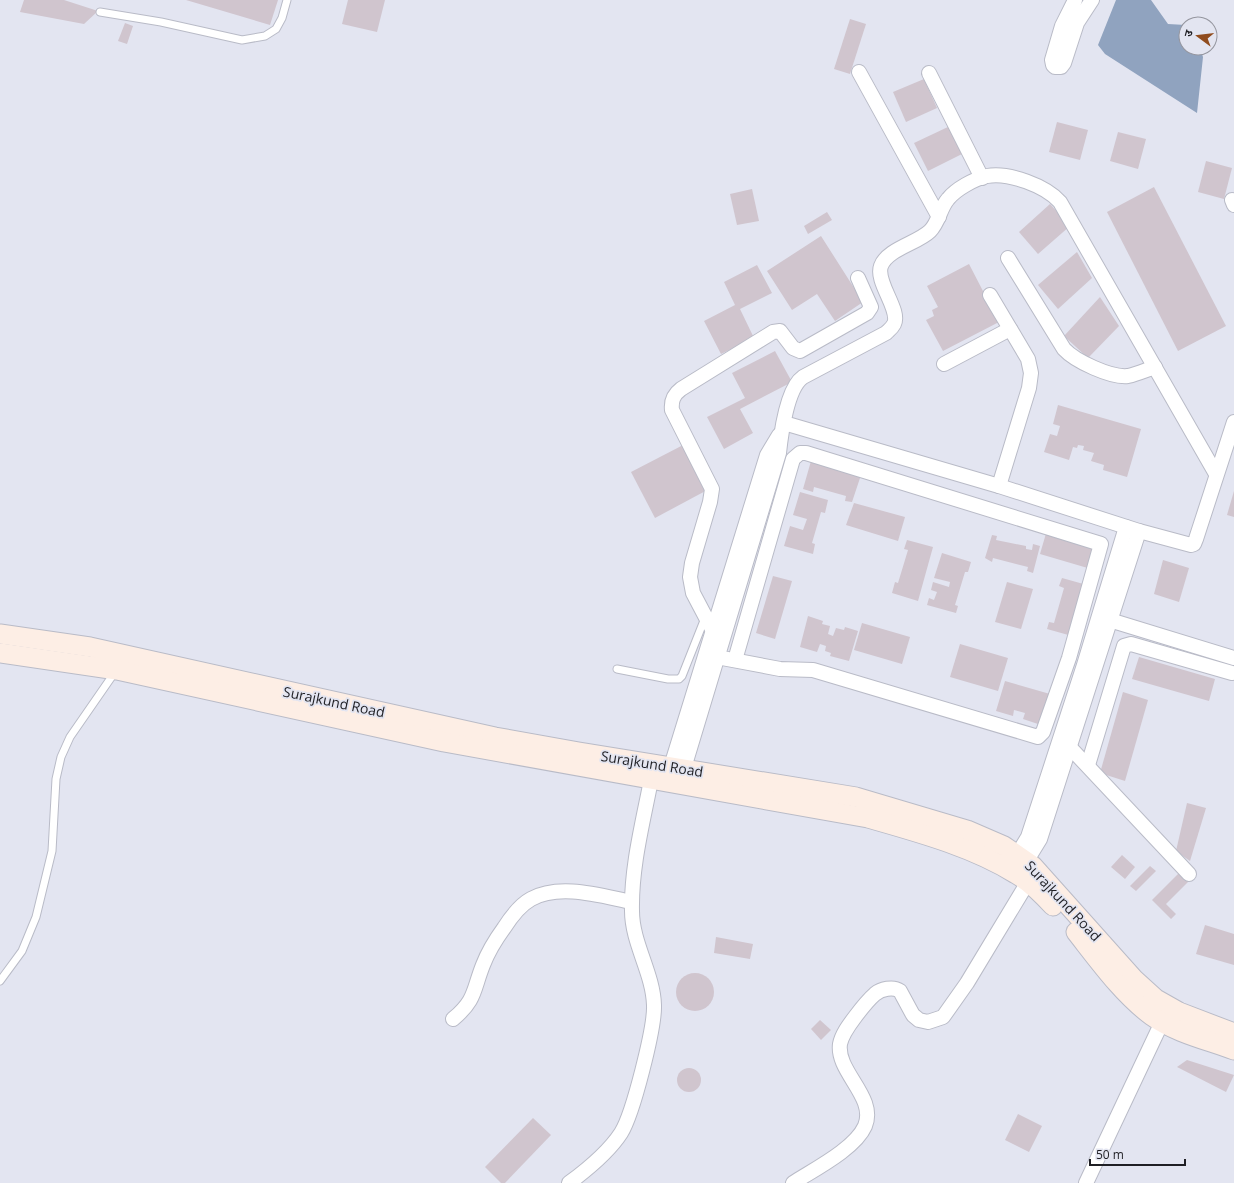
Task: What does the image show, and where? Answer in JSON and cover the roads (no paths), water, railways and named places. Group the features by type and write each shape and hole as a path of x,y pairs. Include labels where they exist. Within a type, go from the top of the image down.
{"main road":[{"name":"Surajkund Road","path":"0,634 90,647 670,777 868,818 934,838 993,861 1020,868 1144,990 1168,1007 1178,1012 1234,1033"},
{"name":"Surajkund Road","path":"0,653 117,670 444,742 670,777"},
{"name":"Surajkund Road","path":"1020,868 1133,999 1162,1022 1177,1030 1234,1050"}],"street":[{"path":"1075,0 1062,26 1052,60 1055,67 1061,67 1064,63 1077,23 1092,0"},
{"path":"859,72 939,218"},
{"path":"929,73 982,178"},
{"path":"570,1183 592,1165 621,1133 631,1107 644,1063 654,1005 633,923 632,902 638,851 670,777 712,656 779,453 783,427 794,386 799,380 886,333 893,327 896,319 880,273 882,264 887,257 930,231 939,218 944,204 952,195 982,178 994,176 1016,179 1042,188 1054,196 1076,229 1216,474"},
{"path":"1008,258 1064,349 1074,358 1088,365 1123,376 1155,367"},
{"path":"713,630 693,593 690,577 692,563 710,502 712,489 672,410 672,400 681,388 773,332 780,331 793,348 800,351 868,313 871,307 870,302 858,278"},
{"path":"990,295 1028,359 1030,380 998,486"},
{"path":"944,364 1010,328"},
{"path":"783,427 998,486 1188,545 1194,544 1234,422"},
{"path":"712,656 713,630 767,455 783,427"},
{"path":"712,656 780,669 813,670 1038,737 1043,732 1069,658 1101,548 1100,543 806,453 800,453 793,459 735,660"},
{"path":"793,1183 844,1149 857,1138 865,1126 867,1116 862,1096 842,1058 840,1050 840,1043 847,1028 864,1006 875,994 887,988 892,988 900,991 913,1015 919,1020 928,1022 943,1017 967,984 1020,868 1028,837 1101,650 1105,618 1126,527"},
{"path":"1065,741 1084,664 1105,618 1140,531"},
{"path":"1105,618 1234,658"},
{"path":"1088,765 1124,646 1131,644 1232,674"},
{"path":"1101,650 1120,656"},
{"path":"1069,658 1084,664"},
{"path":"1065,741 1190,874"},
{"path":"453,1019 472,999 483,965 498,936 509,920 530,900 547,893 570,892 592,894 632,902"},
{"path":"1086,1183 1162,1022"}],"lane":[{"path":"100,12 161,22 242,40 265,36 276,29 282,18 287,0"},
{"path":"617,669 668,679 679,679 682,676 706,617"},
{"path":"0,981 22,951 36,917 52,851 56,779 60,757 70,737 117,670"}],"water":[{"path":"1116,0 1151,0 1168,24 1178,25 1178,56 1203,56 1197,113 1105,54 1098,45"}]}
